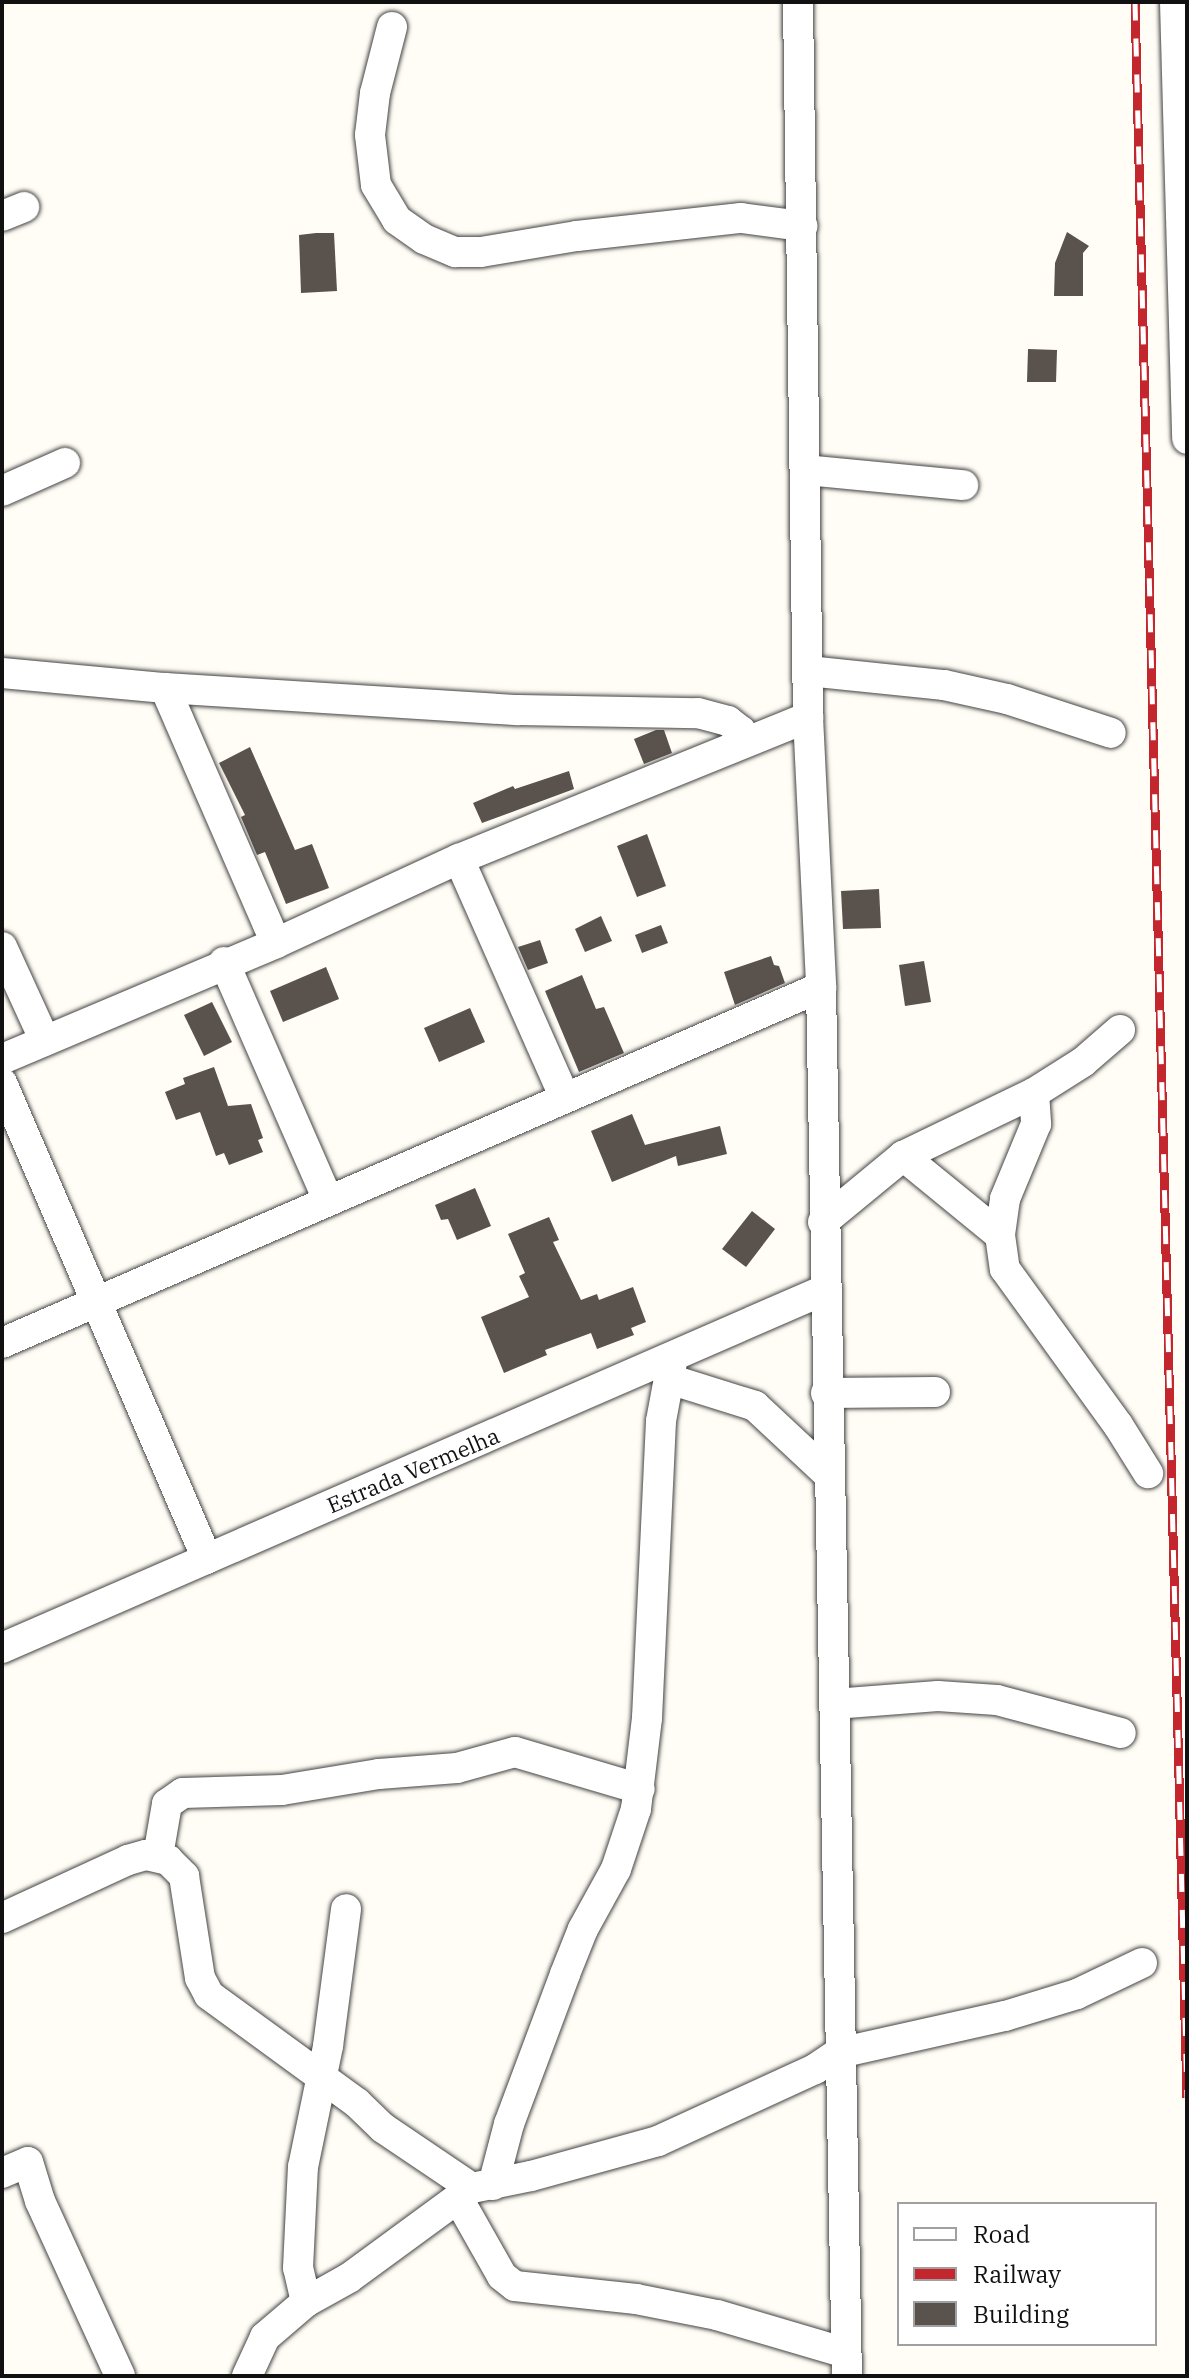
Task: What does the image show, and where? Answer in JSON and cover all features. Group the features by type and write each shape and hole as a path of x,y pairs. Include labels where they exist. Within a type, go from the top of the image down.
{"street":[{"path":"2,1918 128,1860 158,1856 176,1866 184,1876 200,1978 209,1995 321,2076 383,2128 474,2191 502,2276 515,2286 636,2299 704,2312 846,2365 824,1290 821,987 808,717 798,2"},
{"path":"1175,2 1187,439"},
{"path":"392,27 375,93 370,135 376,185 397,220 424,239 455,252 481,252 577,236 741,218 802,226"},
{"path":"2,491 65,463"},
{"path":"806,470 963,485"},
{"path":"808,671 944,685 1007,699 1111,733"},
{"path":"2,673 165,688 518,710 698,713 728,721 741,731 746,742"},
{"path":"165,688 276,943"},
{"path":"2,1059 224,962 276,943 459,859 808,717"},
{"path":"459,859 565,1098"},
{"path":"2,947 45,1041"},
{"path":"224,962 328,1200"},
{"path":"2,1343 821,987"},
{"path":"823,1222 903,1156 1034,1093 1083,1062 1120,1030"},
{"path":"2,1083 207,1559"},
{"path":"1034,1093 1036,1124 1005,1199 1000,1235 1005,1269 1118,1425 1148,1473"},
{"path":"903,1156 1000,1235"},
{"name":"Estrada Vermelha","path":"2,1648 207,1559 671,1368 824,1290"},
{"path":"474,2191 526,2078 583,1929 616,1869 640,1789 653,1619 661,1421 671,1368 755,1406 828,1474"},
{"path":"826,1393 935,1392"},
{"path":"834,1704 938,1696 997,1700 1121,1733"},
{"path":"158,1856 167,1804 183,1793 282,1790 379,1774 457,1768 515,1752 640,1789"},
{"path":"306,2302 298,2268 297,2240 303,2167 321,2076 346,1909"},
{"path":"247,2376 265,2337 306,2302 349,2278 474,2191 658,2141 815,2069 839,2053 1005,2016 1077,1994 1142,1963"},
{"path":"2,2173 28,2162 40,2201 120,2376"}],"building":[{"path":"1067,232 1089,246 1083,253 1083,296 1054,296 1055,263"},
{"path":"334,233 337,291 301,293 299,235"},
{"path":"1028,349 1057,350 1056,382 1027,382"},
{"path":"664,730 672,753 644,764 634,739"},
{"path":"250,747 295,850 312,844 329,888 286,904 265,852 257,855 241,817 245,815 219,763"},
{"path":"569,771 574,789 482,823 473,803 513,786 515,789"},
{"path":"647,834 666,886 637,897 617,846"},
{"path":"879,889 881,928 843,929 841,891"},
{"path":"601,916 612,941 585,952 575,929"},
{"path":"661,925 668,943 642,953 635,935"},
{"path":"540,940 548,963 528,970 518,947"},
{"path":"771,956 774,965 779,966 785,983 735,1005 724,972"},
{"path":"924,961 931,1002 905,1006 899,965"},
{"path":"326,967 339,999 283,1022 270,991"},
{"path":"582,975 596,1009 604,1007 624,1053 579,1072 545,991"},
{"path":"212,1002 232,1042 204,1056 184,1015"},
{"path":"470,1008 485,1042 439,1062 424,1028"},
{"path":"214,1067 228,1106 251,1104 263,1138 258,1140 263,1152 229,1165 224,1153 216,1156 200,1112 176,1120 165,1092 185,1084 183,1078"},
{"path":"632,1114 645,1145 720,1126 727,1154 678,1166 676,1156 612,1182 591,1131"},
{"path":"475,1188 491,1226 457,1240 448,1219 441,1220 435,1205"},
{"path":"752,1211 775,1229 746,1267 722,1249"},
{"path":"549,1217 559,1240 553,1242 581,1300 597,1294 599,1300 633,1287 646,1322 631,1328 634,1335 597,1349 591,1333 545,1350 547,1355 504,1373 481,1317 529,1297 519,1276 525,1273 508,1234"}],"railway":[{"path":"1135,2 1187,2097"}]}
